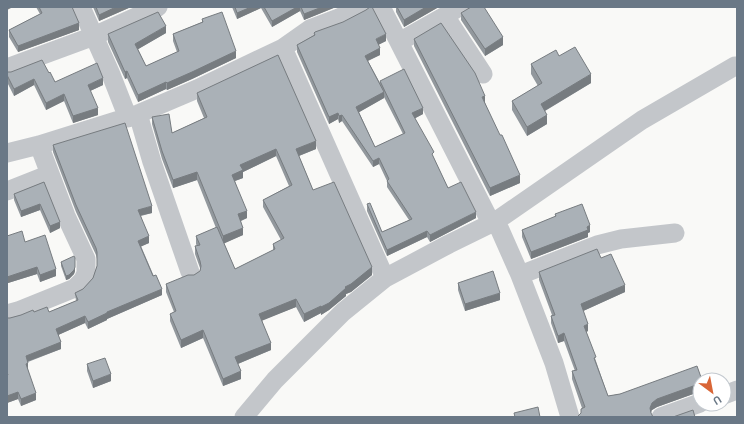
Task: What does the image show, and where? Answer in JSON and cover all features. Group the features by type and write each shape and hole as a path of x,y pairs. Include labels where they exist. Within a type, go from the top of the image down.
{"street":[{"path":"81,7 110,72 133,116 152,162 190,272"},
{"path":"7,68 94,36 158,7"},
{"path":"7,153 39,145 133,116 198,89 283,48 310,29 339,18 361,7"},
{"path":"381,7 494,222 520,275 554,363 570,417"},
{"path":"399,42 452,12 483,74"},
{"path":"283,48 385,278"},
{"path":"244,417 275,380 343,312 385,278 494,222 642,120 737,66"},
{"path":"7,314 75,288 83,280 86,273 86,259 66,216 39,145"},
{"path":"7,191 50,174"},
{"path":"520,275 596,245 675,233"},
{"path":"661,417 692,406"}],"building":[{"path":"39,7 72,7 79,23 18,46 9,30 42,13"},
{"path":"96,7 116,7 99,15"},
{"path":"235,7 251,7 237,13"},
{"path":"264,7 297,7 272,21"},
{"path":"301,7 322,7 304,14"},
{"path":"372,7 386,34 376,39 380,48 365,56 384,92 356,107 375,147 405,133 380,81 404,69 423,108 412,113 434,152 432,154 448,188 461,182 476,212 430,235 427,231 387,250 367,204 370,203 382,232 412,219 387,181 389,179 379,158 373,161 342,115 339,116 338,113 329,117 297,45 315,35 315,32 343,22"},
{"path":"397,7 426,7 404,20"},
{"path":"471,7 484,7 503,37 485,49 461,13"},
{"path":"158,12 166,26 135,44 146,66 179,51 173,34 203,22 202,19 222,12 236,51 138,95 127,71 125,72 108,34"},
{"path":"441,23 475,73 485,96 482,97 500,135 502,135 520,175 490,188 414,39"},
{"path":"575,47 591,74 541,104 547,115 527,127 512,101 542,83 531,64 556,50 559,56"},
{"path":"278,55 316,141 296,149 313,190 334,182 372,267 345,287 346,288 329,303 321,307 304,314 296,299 259,314 271,343 235,357 241,371 223,379 203,330 181,340 170,314 176,311 166,284 188,275 194,275 200,271 200,261 195,246 200,245 196,236 217,227 235,269 275,249 273,244 284,238 263,200 292,185 276,149 240,165 243,170 232,175 247,211 238,214 243,228 223,236 197,172 173,180 162,151 152,117 169,114 172,133 207,117 197,93"},
{"path":"42,60 55,82 97,63 103,78 88,85 98,108 73,116 64,94 46,103 34,79 14,89 7,72 11,72"},
{"path":"125,123 152,206 138,210 149,236 138,241 153,276 156,275 162,289 107,312 88,322 85,316 56,329 61,342 26,356 28,363 26,364 36,393 21,399 18,392 7,396 7,318 21,315 33,310 34,312 47,307 49,312 78,300 75,293 83,289 93,278 97,266 96,248 76,205 53,145"},
{"path":"44,182 60,222 50,226 40,204 21,211 14,194"},
{"path":"582,204 590,225 587,227 588,230 531,252 522,230 556,216 555,214"},
{"path":"22,231 25,242 45,235 56,269 40,275 37,267 7,277 7,236"},
{"path":"597,249 601,258 611,254 625,285 581,304 588,324 584,326 596,357 594,358 608,396 620,394 697,366 699,372 692,372 692,386 657,399 652,403 650,408 653,417 577,417 581,413 581,409 585,407 572,371 577,370 564,333 558,336 551,316 555,315 539,272"},
{"path":"74,256 74,270 66,276 61,262"},
{"path":"493,271 500,293 465,304 458,283"},
{"path":"105,358 111,374 93,381 87,364"},
{"path":"538,407 540,417 515,417 514,413"},
{"path":"692,410 695,417 673,417"}]}
